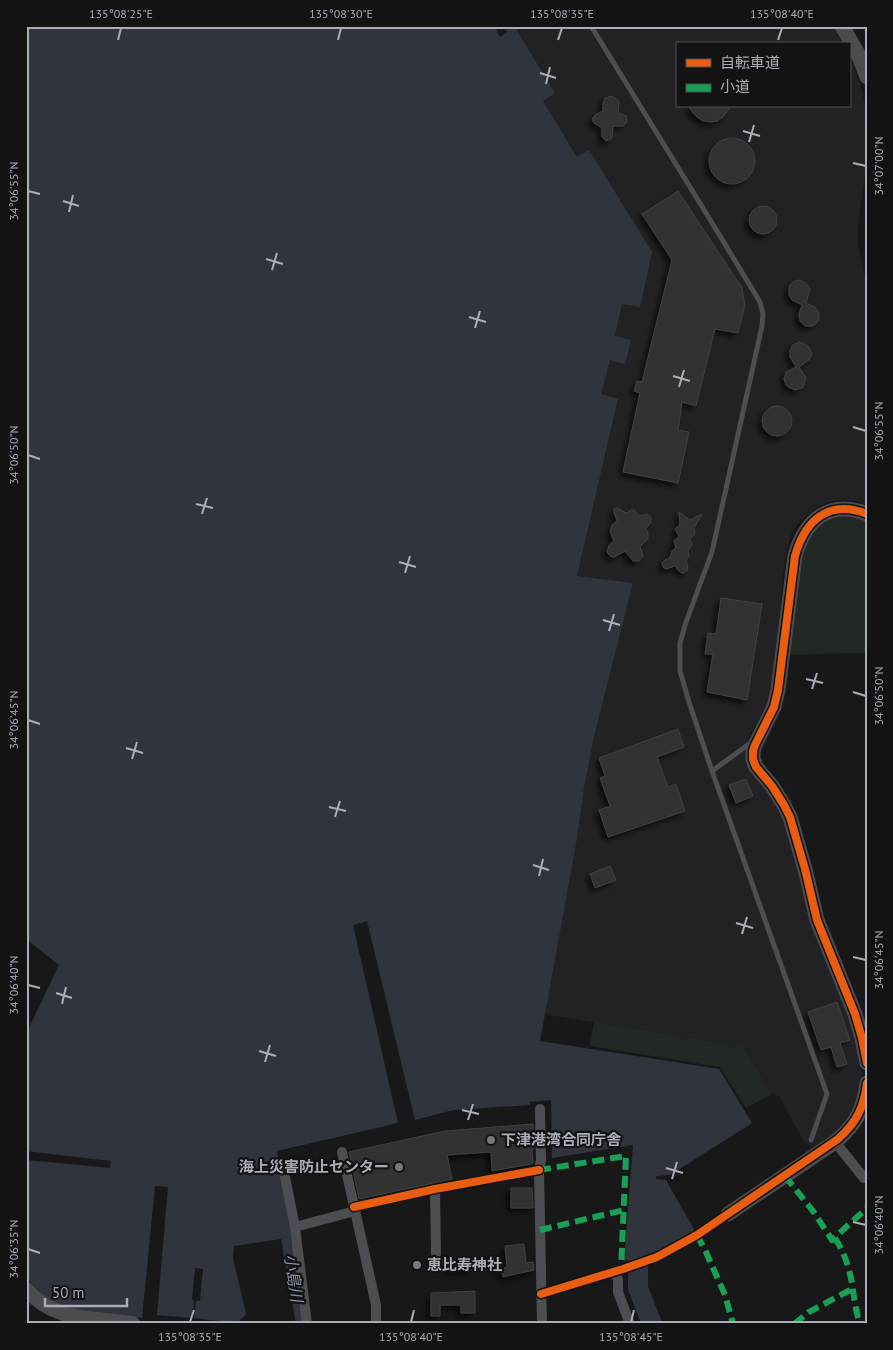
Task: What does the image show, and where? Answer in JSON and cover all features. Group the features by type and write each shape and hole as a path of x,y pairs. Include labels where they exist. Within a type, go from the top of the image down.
{"street":[{"path":"842,26 858,54 867,77"},
{"path":"867,514 855,509 828,512 809,525 798,544 778,690 774,708 753,751 756,767 772,786 790,817 817,920 855,1014 867,1063"},
{"path":"541,1294 657,1257 697,1235 835,1142 850,1129 866,1094 867,1083"},
{"path":"540,1109 541,1160 539,1170 542,1324"},
{"path":"835,1142 864,1178"},
{"path":"342,1152 376,1305 376,1324"},
{"path":"283,1167 295,1227 307,1324"},
{"path":"295,1227 355,1209 435,1189 539,1170"},
{"path":"435,1189 436,1254"},
{"path":"619,1270 618,1292 630,1324"},
{"path":"26,1289 46,1306 68,1316 133,1324"}],"lane":[{"path":"590,26 760,302 763,314 762,326 712,552 680,643 680,671 712,771 827,1094 811,1140"},
{"path":"712,771 759,736"}],"shaded area":[{"path":"514,26 834,26 843,42 676,42 676,108 850,108 850,59 861,87 867,124 866,168 858,223 858,244 867,287 867,504 845,500 827,502 799,522 791,535 783,575 776,658 768,704 750,734 745,755 746,762 785,818 855,1034 862,1073 862,1083 851,1115 837,1132 813,1148 804,1142 779,1096 772,1094 743,1047 544,1014 594,737 633,583 577,576 618,400 601,394 610,359 625,363 615,336 622,304 639,307 589,151 577,157 542,100 554,93"},
{"path":"867,514 867,653 783,655 795,556 817,519"},
{"path":"594,1022 743,1047 772,1094 746,1108 720,1067 590,1046"}],"water":[{"name":"小島川","path":"26,26 494,26 500,37 507,32 504,26 514,26 555,93 543,101 577,157 589,150 652,252 640,307 622,304 615,336 631,340 625,364 610,360 601,394 618,399 577,576 633,583 594,737 540,1041 719,1069 752,1123 669,1175 656,1176 656,1179 666,1180 695,1231 658,1251 624,1261 633,1145 552,1158 551,1100 530,1102 530,1105 453,1110 415,1120 367,921 353,925 398,1123 277,1151 305,1324 296,1324 281,1239 234,1246 233,1258 246,1314 237,1323 194,1318 196,1301 200,1301 203,1269 195,1268 192,1318 157,1315 168,1187 155,1186 142,1318 87,1313 64,1307 43,1295 26,1278 26,1160 110,1168 111,1161 26,1151 26,1034 59,965 26,939"}],"building":[{"path":"612,96 619,101 618,113 626,116 627,122 623,126 613,126 612,138 606,141 602,137 602,128 594,123 592,119 603,111 605,98"},
{"path":"690,108 730,108 723,117 717,121 710,122 703,121"},
{"path":"727,138 737,138 751,148 755,161 751,174 745,180 737,184 727,184 713,174 709,166 709,156 719,142"},
{"path":"678,191 742,288 745,305 738,333 715,329 696,406 682,402 678,430 689,432 678,483 623,472 640,393 634,391 637,381 642,382 672,260 642,214"},
{"path":"763,206 773,210 777,220 773,230 763,234 753,230 749,220 753,210"},
{"path":"799,280 806,283 810,289 806,303 815,307 819,313 819,319 812,326 805,326 800,321 799,314 802,305 792,300 789,295 790,285"},
{"path":"799,342 809,347 812,354 809,360 799,367 806,378 802,388 795,390 786,385 784,379 786,372 796,367 790,357 790,350 793,345"},
{"path":"777,406 788,410 792,421 788,432 777,436 766,432 762,421 766,410"},
{"path":"618,508 626,513 632,510 639,516 647,514 651,517 651,522 646,529 648,539 640,547 643,556 639,561 633,561 625,551 614,557 610,556 607,552 609,545 614,541 610,531 612,525 617,521 614,509"},
{"path":"679,512 690,520 702,514 694,528 695,534 690,539 692,545 688,550 689,556 686,560 688,568 683,573 675,566 666,569 662,563 670,558 672,551 676,548 674,541 679,536 675,529 680,525"},
{"path":"721,598 762,604 747,700 707,692 713,654 705,654 708,633 716,634"},
{"path":"678,729 684,747 657,757 668,787 676,784 685,811 608,837 599,810 610,806 600,778 605,776 599,758"},
{"path":"746,779 753,796 736,803 729,785"},
{"path":"610,866 616,880 595,888 590,874"},
{"path":"837,1002 850,1040 840,1043 847,1064 837,1067 831,1047 821,1050 808,1012"},
{"name":"海上災害防止センター","path":"533,1124 534,1149 532,1149 533,1163 531,1164 492,1171 491,1152 447,1155 452,1179 359,1199 349,1152 445,1131"},
{"path":"511,1188 532,1188 533,1208 511,1208"},
{"path":"524,1244 526,1263 533,1262 534,1270 503,1277 501,1269 507,1267 505,1246"},
{"path":"473,1260 474,1270 449,1271 448,1261"},
{"path":"475,1291 475,1313 461,1313 461,1305 440,1305 440,1316 431,1316 431,1293"}],"waterway":[{"path":"638,1244 638,1288 652,1324"}],"marked path":[{"path":"539,1170 626,1156 621,1270"},
{"path":"785,1176 813,1211 832,1240 867,1208"},
{"path":"540,1230 624,1210"},
{"path":"697,1235 725,1295 733,1324"},
{"path":"835,1238 849,1269 860,1324"},
{"path":"794,1324 809,1312 852,1289"}],"cycle path":[{"path":"867,514 841,509 830,511 812,523 799,543 795,556 778,690 774,707 753,751 756,767 772,786 790,817 817,920 855,1014 867,1063"},
{"path":"541,1294 657,1257 697,1235 838,1139 850,1127 858,1114 864,1100 867,1083"},
{"path":"354,1207 435,1189 539,1170"}],"place":[{"name":"下津港湾合同庁舎","path":"491,1140"},
{"name":"海上災害防止センター","path":"399,1167"},
{"name":"恵比寿神社","path":"417,1265"}]}
